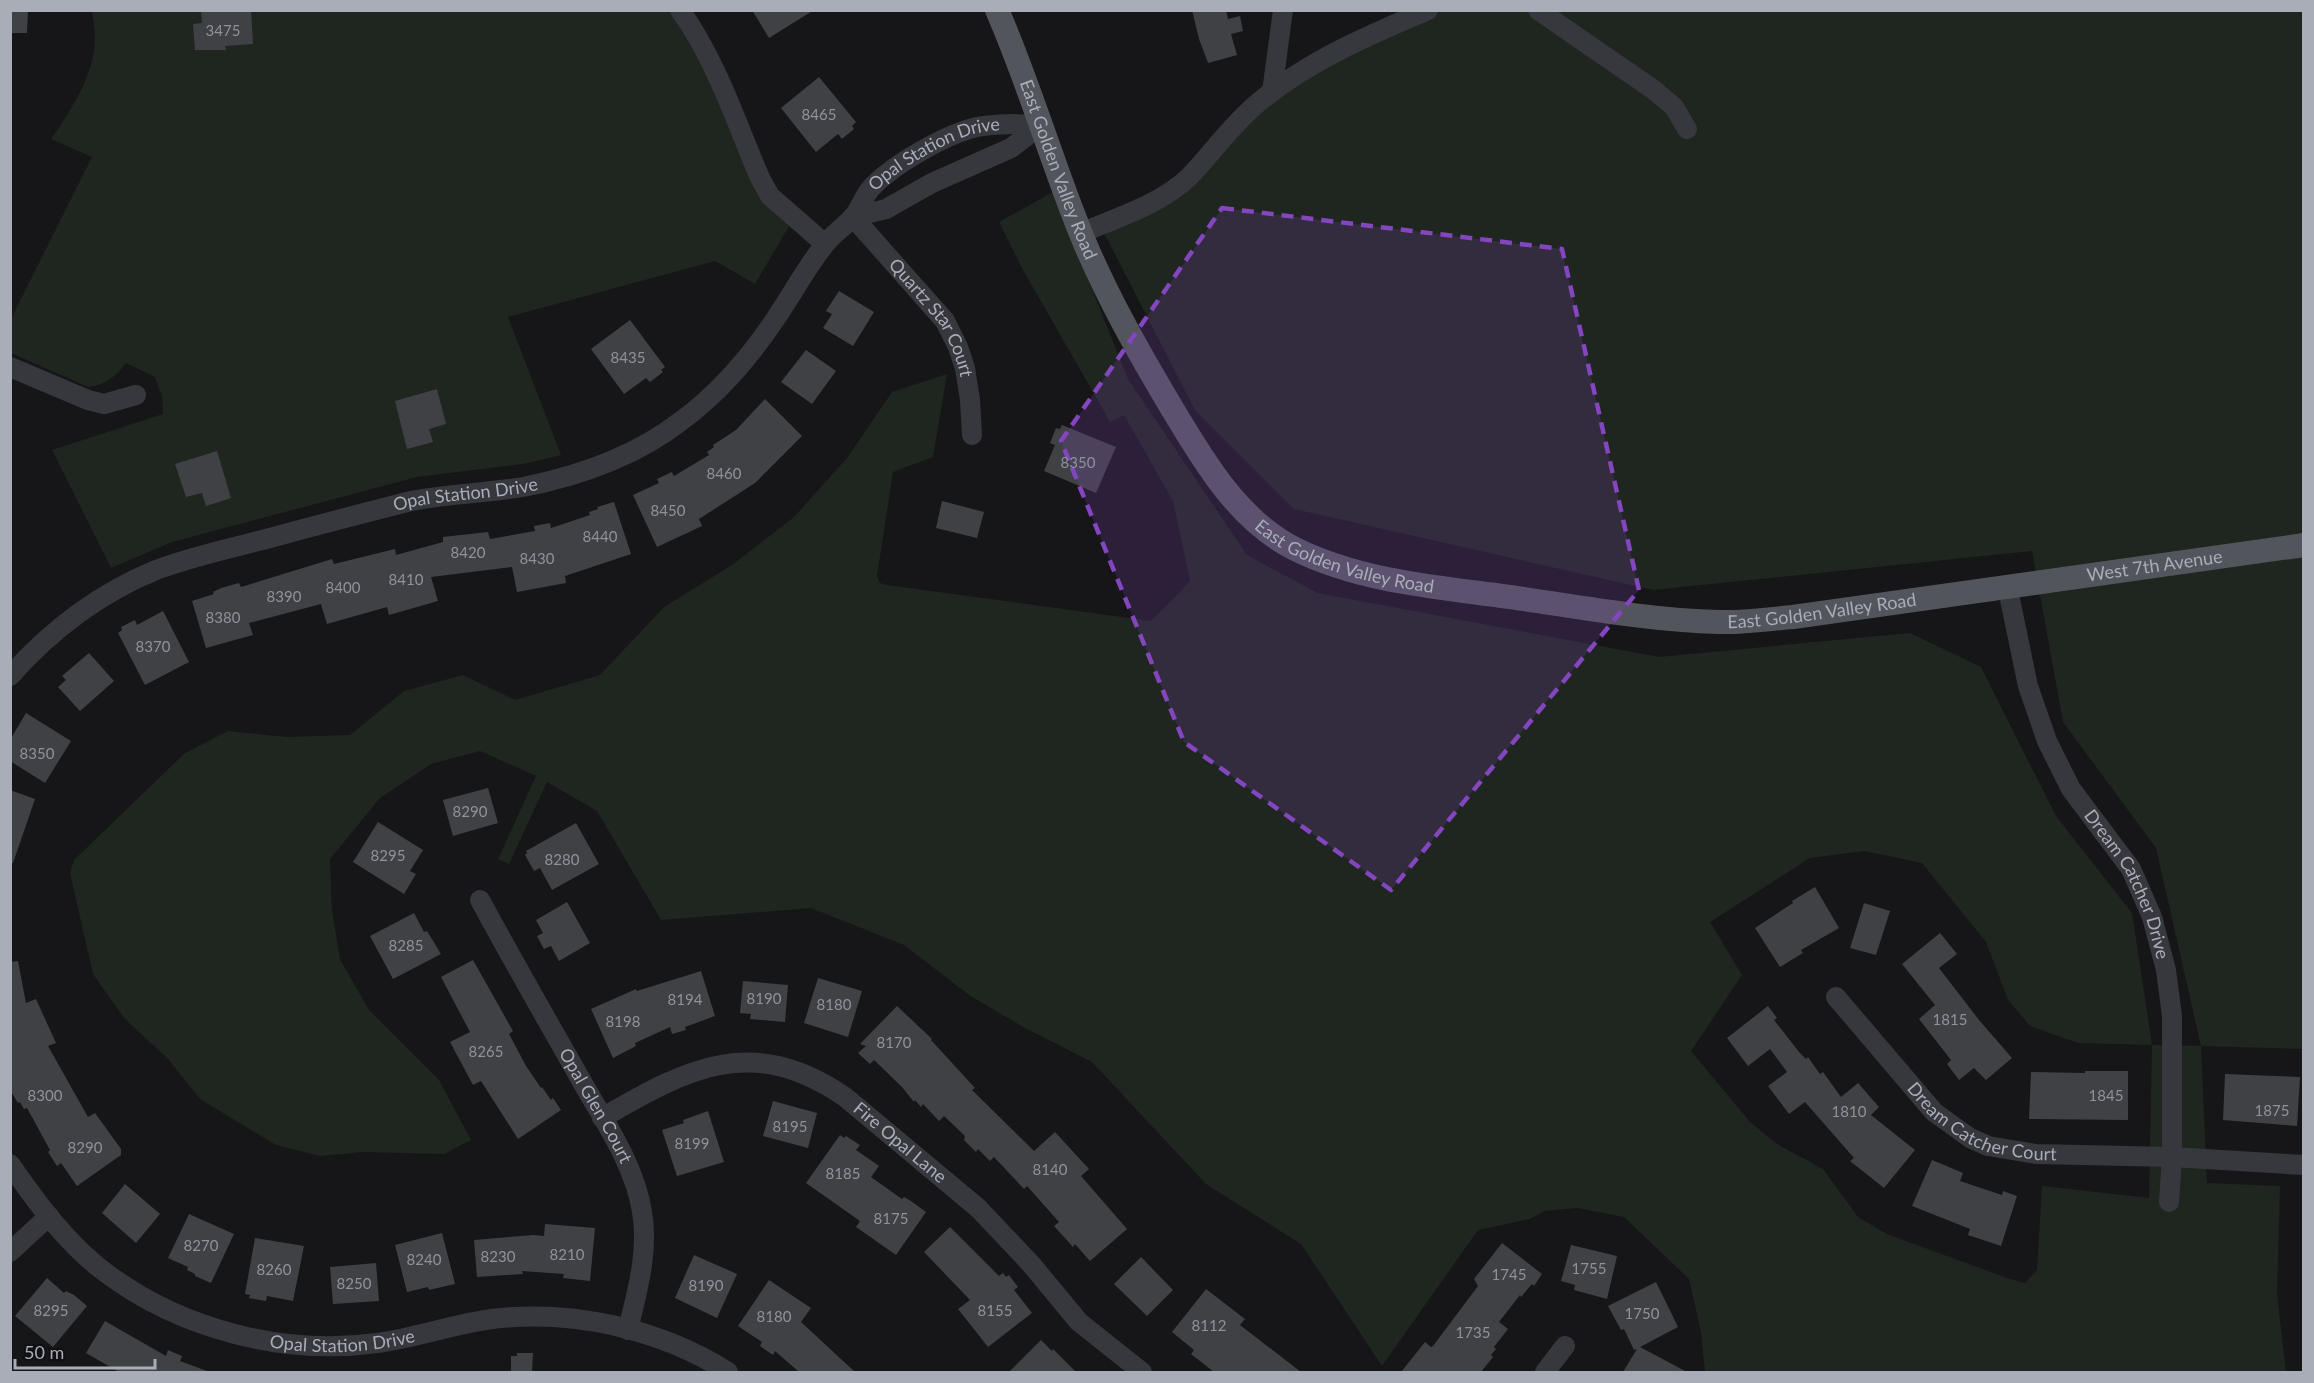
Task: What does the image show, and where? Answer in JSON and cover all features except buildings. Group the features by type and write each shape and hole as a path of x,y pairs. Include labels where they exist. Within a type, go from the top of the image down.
{"main road":[{"name":"East Golden Valley Road","path":"997,10 1081,234 1118,313 1188,436 1215,476 1254,520 1293,548 1342,568 1372,576 1646,616 1722,622 1793,617 2007,585"},
{"name":"West 7th Avenue","path":"2007,585 2304,545"}],"street":[{"path":"680,10 698,36 711,61 760,178 770,196 825,244"},
{"path":"1272,92 1283,10"},
{"path":"1081,234 1162,196 1188,177 1258,102 1272,92 1336,51 1428,10"},
{"path":"1538,10 1654,90 1674,107 1687,129"},
{"name":"Opal Station Drive","path":"10,676 34,649 73,617 117,589 155,571 194,557 411,501 444,495 522,487 559,478 594,468 653,441 708,400 733,375 775,321 825,244 853,217 870,189 892,169 950,138 976,128 1004,124 1041,125"},
{"name":"Opal Station Drive","path":"853,217 886,209 932,183 1011,148 1041,125"},
{"name":"Quartz Star Court","path":"853,217 945,321 958,346 965,368 972,435"},
{"path":"10,367 88,400 104,404 136,395"},
{"name":"Dream Catcher Drive","path":"2007,585 2028,686 2047,741 2071,789 2131,869 2152,916 2166,970 2172,1016 2172,1157 2169,1202"},
{"name":"Opal Glen Court","path":"480,900 602,1118 637,1188 644,1233 642,1262 628,1330"},
{"name":"Dream Catcher Court","path":"1836,998 1934,1112 1970,1138 2000,1148 2036,1154 2172,1157 2304,1165"},
{"name":"Fire Opal Lane","path":"602,1118 666,1081 701,1069 733,1062 766,1063 797,1070 822,1081 845,1097 978,1208 1031,1264 1079,1322 1142,1372"},
{"name":"Opal Station Drive","path":"10,1164 49,1216 105,1273 135,1293 173,1312 220,1330 301,1346 368,1344 456,1325 524,1316 560,1318 628,1330 676,1346 728,1372"},
{"path":"10,1252 49,1216"},
{"path":"1545,1372 1565,1346"}],"highlighted area":[{"path":"1222,208 1562,249 1639,590 1391,890 1184,742 1061,441"}],"shaded area":[{"path":"92,11 680,11 760,178 794,218 755,284 715,261 508,317 561,455 529,463 417,477 172,542 111,568 52,450 163,414 162,396 155,377 126,363 110,380 88,387 11,353 10,321 92,157 51,139 80,92 91,66 95,39"},
{"path":"1428,11 2303,11 2303,1049 2201,1046 2156,848 2063,722 2032,551 1653,590 1294,509 1195,410 1100,225 1188,177 1258,102"},
{"path":"1053,192 1128,379 1247,555 1318,593 1659,657 1910,633 1981,667 2056,816 2132,913 2152,1045 2201,1046 2207,1183 2280,1186 2277,1294 2286,1372 1705,1372 1701,1332 1689,1279 1624,1217 1577,1208 1545,1211 1530,1219 1478,1230 1382,1366 1301,1244 1206,1184 1092,1062 1025,1028 969,995 904,945 811,908 661,920 597,811 547,782 509,864 498,859 536,776 480,751 431,764 380,798 330,859 332,910 340,959 369,1010 439,1080 471,1140 444,1154 363,1152 320,1156 276,1145 200,1099 168,1059 124,1018 93,974 70,873 74,860 185,753 228,731 287,737 350,735 404,691 463,675 515,700 600,675 664,607 732,565 794,517 847,458 892,392 947,374 933,457 893,472 877,576 880,583 1151,621 1190,581 1173,501 1124,415 1110,422 1023,270 999,222","holes":["1864,851 1922,863 1986,942 2008,1000 2030,1026 2078,1043 2152,1045 2149,1198 2042,1186 2037,1270 2025,1283 1887,1234 1858,1217 1823,1169 1777,1144 1750,1122 1691,1051 1742,975 1710,922 1810,858"]}]}
